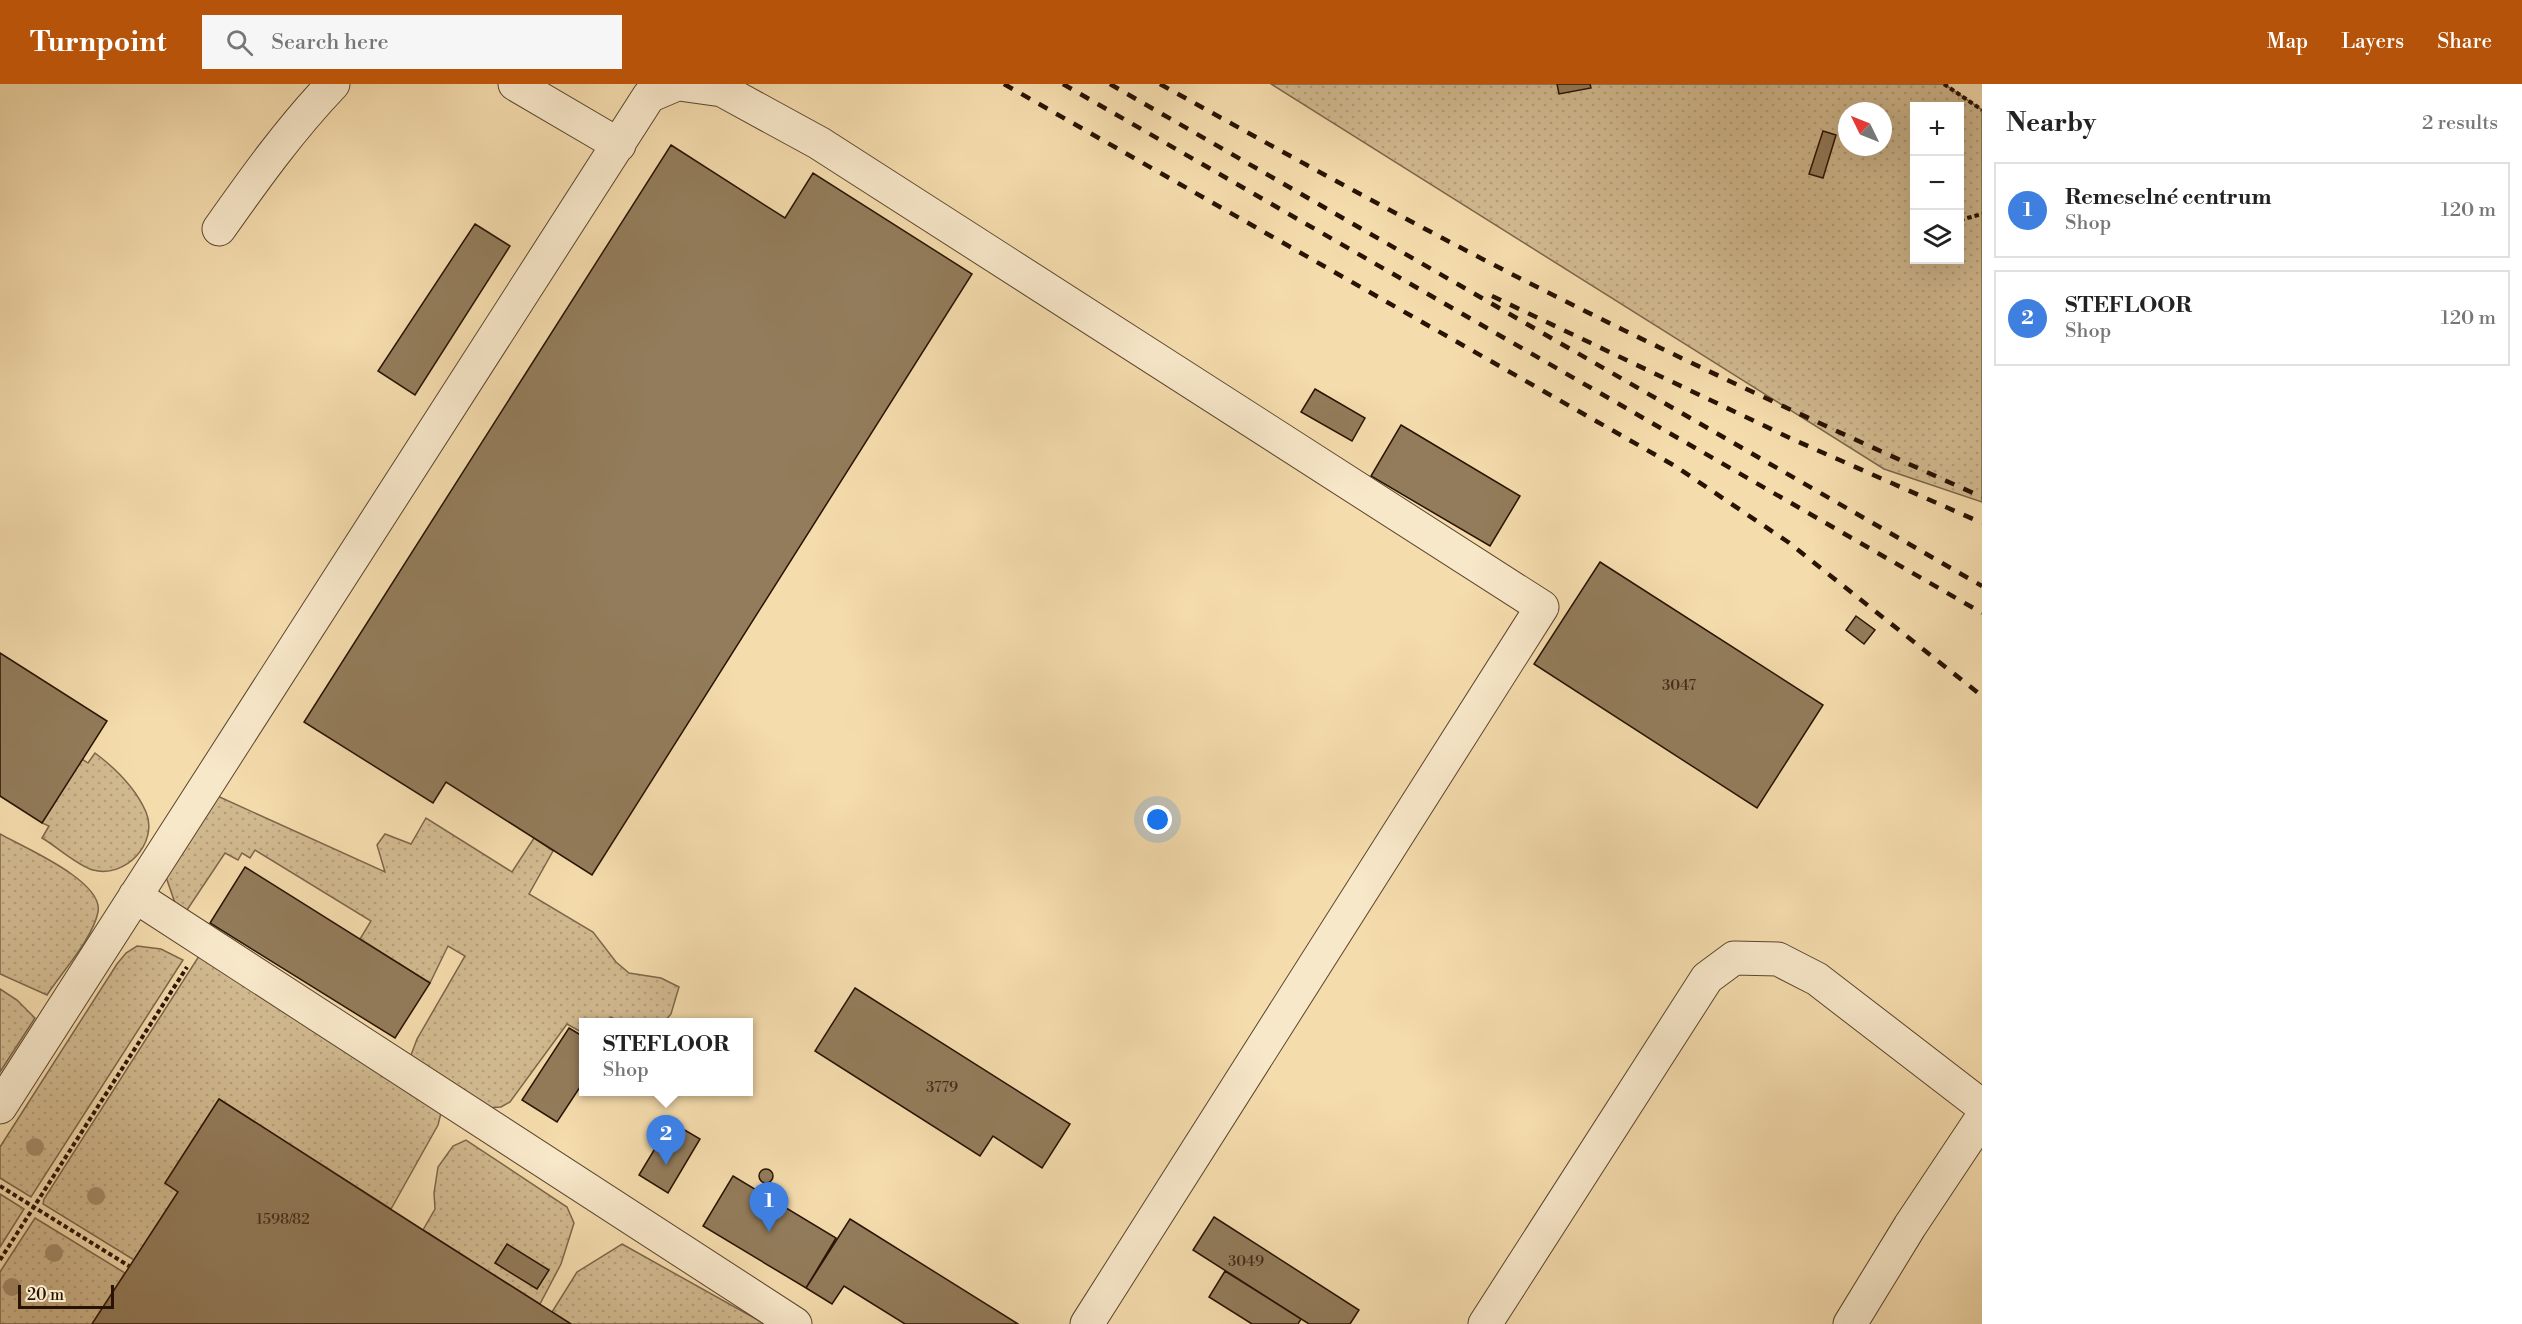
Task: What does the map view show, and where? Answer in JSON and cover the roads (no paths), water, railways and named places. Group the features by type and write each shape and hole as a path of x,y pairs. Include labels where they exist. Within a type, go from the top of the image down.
{"lane":[{"path":"219,229 269,158 307,111 333,84"},
{"path":"515,84 619,144"},
{"path":"0,1107 650,96 678,84 722,90 819,143 1175,374 1542,607 1088,1324"},
{"path":"135,896 795,1324"},
{"path":"1485,1324 1707,978 1734,958 1778,959 1817,979 1982,1106"},
{"path":"1850,1324 1910,1226 1982,1118"}],"railway":[{"path":"1004,84 1675,466 1788,542 1982,696"},
{"path":"1063,84 1982,613"},
{"path":"1110,84 1982,586"},
{"path":"1160,84 1304,164 1547,292 1763,397 1982,497"},
{"path":"1492,296 1792,439 1982,523"}],"place":[{"name":"STEFLOOR","path":"666,1165"},
{"name":"Remeselné centrum","path":"769,1232"}]}
